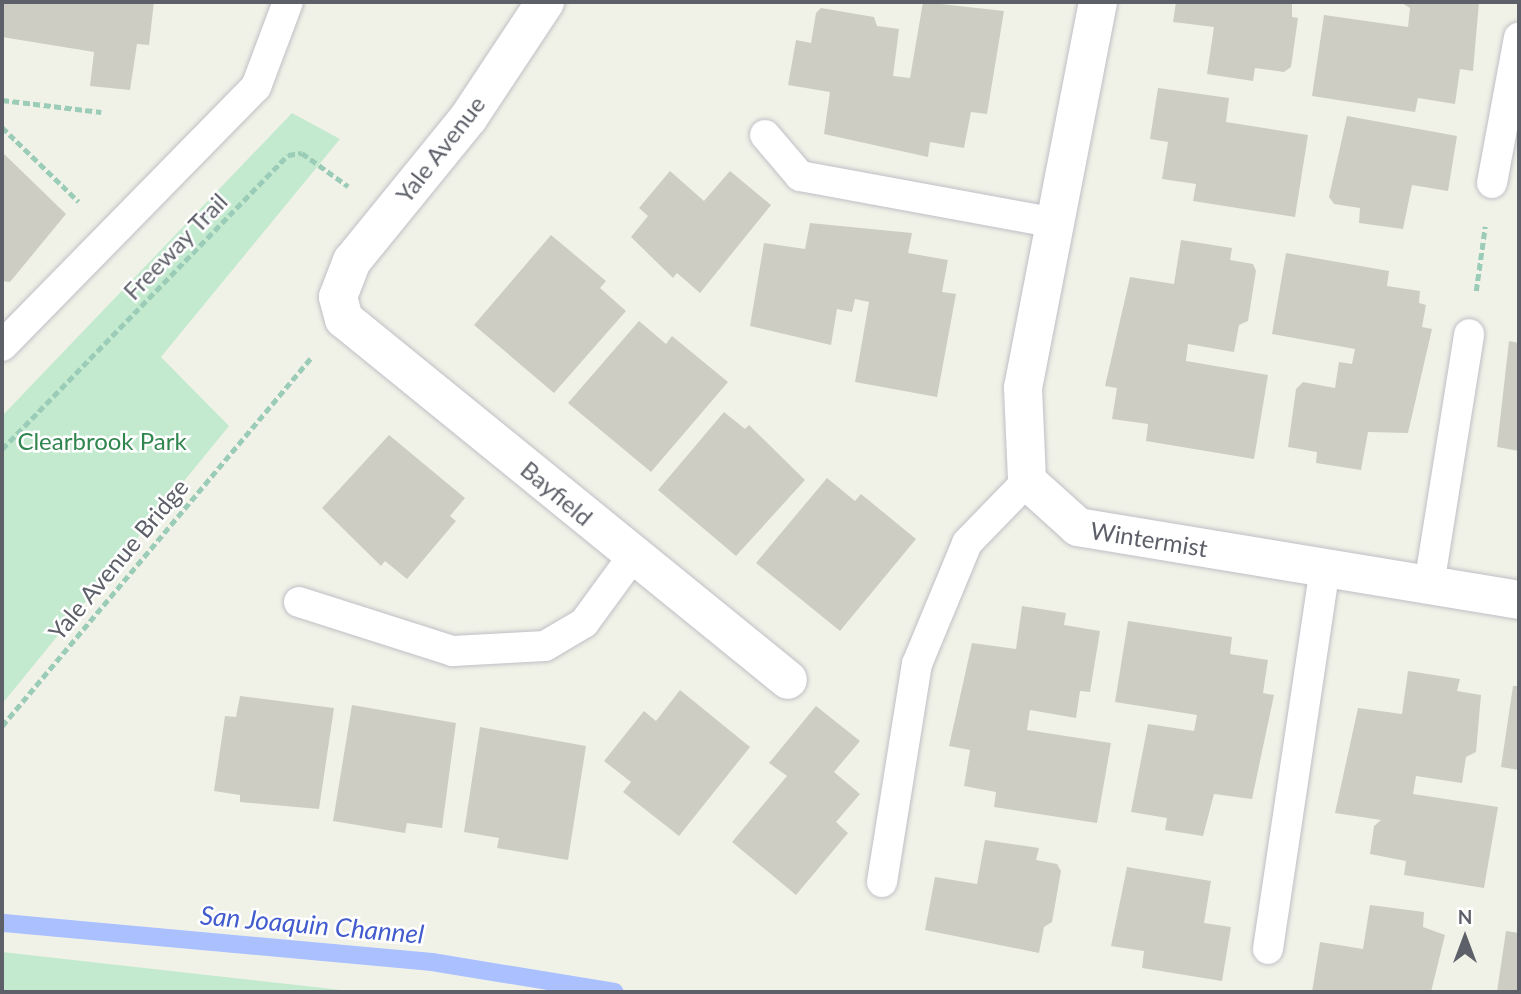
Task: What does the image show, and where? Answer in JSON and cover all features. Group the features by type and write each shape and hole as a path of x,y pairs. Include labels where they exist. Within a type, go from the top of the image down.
{"street":[{"name":"Yale Avenue","path":"341,308 352,261 469,117 545,2"},
{"path":"1027,481 1023,388 1098,2"},
{"name":"Bayfield","path":"341,308 633,556 788,680"},
{"name":"Wintermist","path":"1027,481 1078,527 1519,600"}],"lane":[{"path":"2,346 256,87 288,2"},
{"path":"1492,183 1519,37"},
{"path":"765,135 800,176 1055,223"},
{"path":"1429,585 1469,334"},
{"path":"882,882 917,664 967,543 1027,481"},
{"path":"299,602 453,651 545,646 584,623 633,556"},
{"path":"1268,949 1325,568"}],"path":[{"path":"2,100 101,113"},
{"path":"2,127 112,234"},
{"name":"Freeway Trail","path":"2,449 288,155 302,153 326,167 385,219"},
{"path":"1469,334 1492,183"},
{"name":"Yale Avenue Bridge","path":"2,726 341,308"}],"green space":[{"name":"Clearbrook Park","path":"292,113 340,139 161,357 229,426 2,704 2,416"},
{"path":"2,952 359,992 2,992"}],"building":[{"path":"2,2 154,2 149,45 137,44 130,90 90,86 94,52 2,37"},
{"path":"923,2 1004,11 987,114 971,112 964,148 930,142 928,157 824,134 830,92 788,85 796,40 811,43 816,13 821,8 874,17 877,26 899,29 893,76 910,78"},
{"path":"1176,2 1292,2 1292,17 1298,18 1291,67 1284,72 1255,68 1253,81 1207,74 1214,27 1173,22"},
{"path":"1400,2 1479,2 1473,71 1460,69 1455,104 1418,98 1415,112 1312,96 1324,15 1408,27 1410,8"},
{"path":"1158,88 1229,98 1226,122 1308,135 1295,217 1193,201 1196,184 1162,179 1168,142 1150,139"},
{"path":"1347,116 1457,136 1448,191 1412,185 1403,229 1359,223 1360,208 1334,204 1329,197"},
{"path":"2,152 66,214 10,282 2,281"},
{"path":"670,171 704,201 730,171 771,205 700,293 677,273 673,278 631,237 648,216 639,208"},
{"path":"810,223 912,233 908,253 948,260 942,292 956,294 937,397 855,382 869,302 855,299 852,312 837,309 831,345 750,326 764,243 805,249"},
{"path":"551,235 606,281 600,288 626,311 554,393 474,325"},
{"path":"1181,240 1232,248 1230,260 1253,264 1256,271 1248,321 1239,325 1234,352 1188,344 1186,361 1268,375 1254,459 1146,441 1148,424 1112,419 1117,388 1105,386 1130,277 1174,284"},
{"path":"1286,253 1389,271 1387,286 1420,291 1419,303 1426,305 1422,327 1432,329 1408,433 1368,432 1361,470 1316,463 1317,452 1288,447 1296,389 1303,382 1335,388 1339,362 1352,364 1355,349 1272,334"},
{"path":"639,321 666,344 672,336 728,382 651,472 568,403"},
{"path":"1509,341 1519,343 1519,451 1497,447"},
{"path":"724,412 745,429 749,425 805,480 736,556 658,490"},
{"path":"389,435 465,498 450,516 456,521 407,579 385,561 381,566 322,508"},
{"path":"827,478 855,501 861,494 916,539 840,631 756,563"},
{"path":"1022,606 1066,613 1064,625 1100,631 1090,692 1080,691 1076,718 1030,710 1027,730 1111,743 1097,823 994,807 996,792 964,786 970,750 949,746 972,643 1016,649"},
{"path":"1128,621 1232,637 1230,654 1268,660 1263,693 1274,695 1252,799 1214,794 1203,836 1165,830 1167,818 1131,812 1148,724 1194,731 1197,715 1115,702"},
{"path":"1408,671 1460,679 1457,691 1481,695 1476,752 1466,757 1462,783 1416,776 1413,794 1498,807 1484,888 1404,875 1406,861 1370,854 1374,826 1381,820 1335,813 1358,708 1402,714"},
{"path":"1513,686 1519,686 1519,770 1501,767"},
{"path":"680,690 750,747 679,836 623,792 631,782 604,761 644,711 656,721"},
{"path":"240,696 334,708 319,809 240,802 240,795 214,791 225,716 236,717"},
{"path":"352,705 456,723 442,828 407,823 405,833 333,821"},
{"path":"816,706 860,741 834,772 860,794 836,822 848,833 796,895 732,842 787,776 769,763"},
{"path":"480,727 586,746 568,860 497,848 499,838 464,832"},
{"path":"985,840 1039,848 1036,860 1057,864 1061,871 1052,922 1044,927 1039,953 925,930 935,877 977,884"},
{"path":"1127,867 1211,881 1204,923 1231,927 1222,981 1142,968 1144,951 1111,946"},
{"path":"1370,905 1424,912 1423,927 1445,935 1431,992 1312,992 1320,942 1363,949"},
{"path":"1506,931 1519,933 1519,992 1497,992"}],"waterway":[{"name":"San Joaquin Channel","path":"4,923 432,962 615,992"}]}
